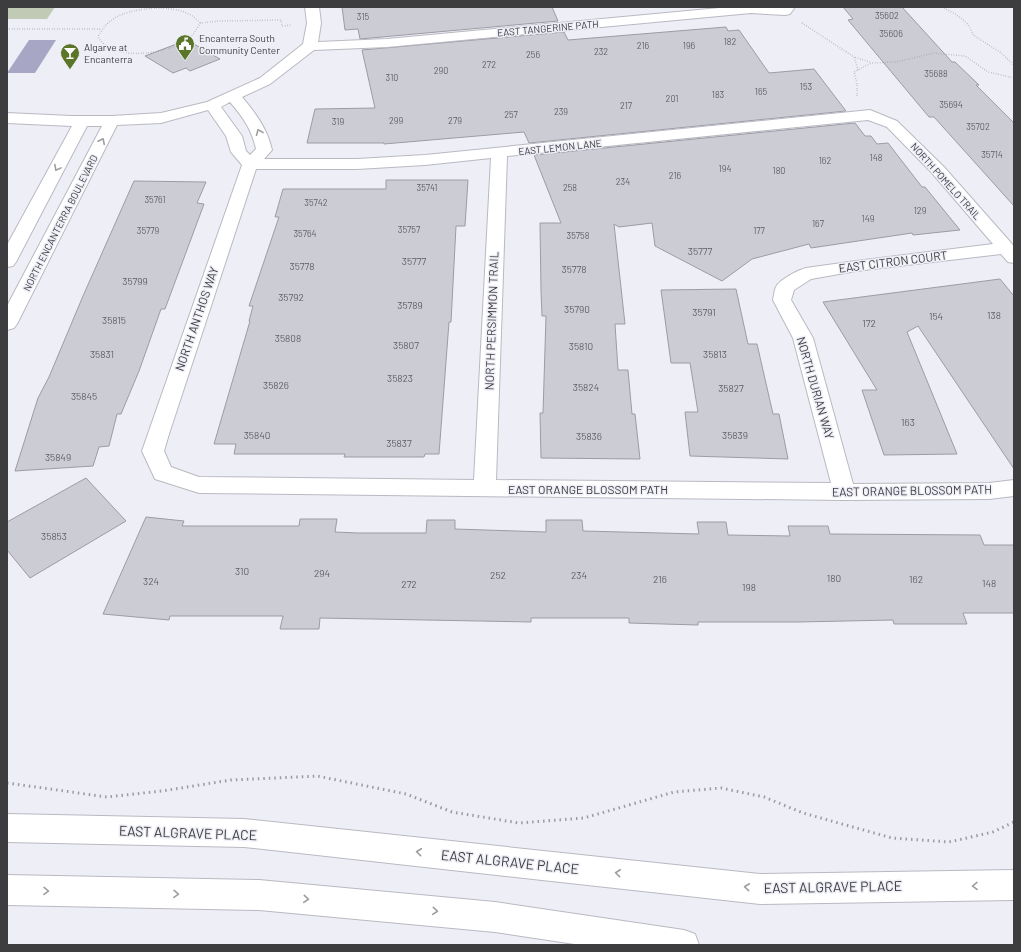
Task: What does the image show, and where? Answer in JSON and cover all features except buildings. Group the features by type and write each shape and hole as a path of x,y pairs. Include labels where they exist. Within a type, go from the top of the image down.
{"street":[{"path":"7,118 112,121 161,118 212,105 266,81 310,46 314,23 312,7"},
{"name":"EAST TANGERINE PATH","path":"310,46 387,43 750,9 786,9"},
{"name":"NORTH ANTHOS WAY","path":"163,473 153,451 250,164 264,150 261,134 254,120 232,95"},
{"path":"212,105 234,136 239,152 250,164"},
{"name":"EAST LEMON LANE","path":"250,164 357,164 425,160 870,115"},
{"name":"NORTH POMELO TRAIL","path":"870,115 892,124 938,170 1010,253"},
{"path":"7,262 77,121"},
{"name":"NORTH ENCANTERRA BOULEVARD","path":"7,324 112,121"},
{"name":"NORTH PERSIMMON TRAIL","path":"485,489 499,153"},
{"name":"EAST CITRON COURT","path":"785,287 806,274 856,266 1010,253"},
{"name":"NORTH DURIAN WAY","path":"785,287 782,300 803,338 844,492"},
{"name":"EAST ORANGE BLOSSOM PATH","path":"163,473 199,486 844,492 989,491 1014,488"},
{"name":"EAST ALGRAVE PLACE","path":"7,828 244,833 760,888 1014,885"},
{"path":"7,890 259,895 495,917 684,945"}],"path":[{"path":"162,7 187,12 196,17 200,23 198,31 191,38 179,45 163,50 145,53 128,52 108,47 103,44 98,37 100,29 107,22 117,16 138,10 162,7"},
{"path":"942,7 966,21 972,28 972,35 1000,52 1014,65"},
{"path":"786,9 854,57 871,63 896,62 934,53 949,54 965,56 988,72 1014,77"},
{"path":"200,23 215,20 259,22 281,20 282,26 314,23"},
{"path":"7,29 100,29"},
{"path":"854,57 858,70"},
{"path":"870,115 859,106 854,72 871,63"},
{"path":"7,783 107,797 162,791 231,780 317,776 406,794 452,812 519,823 584,818 674,792 721,788 764,797 802,813 892,838 949,842 993,832 1014,822"}],"green space":[{"path":"7,7 55,7 47,19 7,19"}],"water":[{"path":"29,40 56,40 35,73 7,73"}],"place":[{"name":"Encanterra South Community Center","path":"185,61"},
{"name":"Algarve at Encanterra","path":"70,70"}]}
